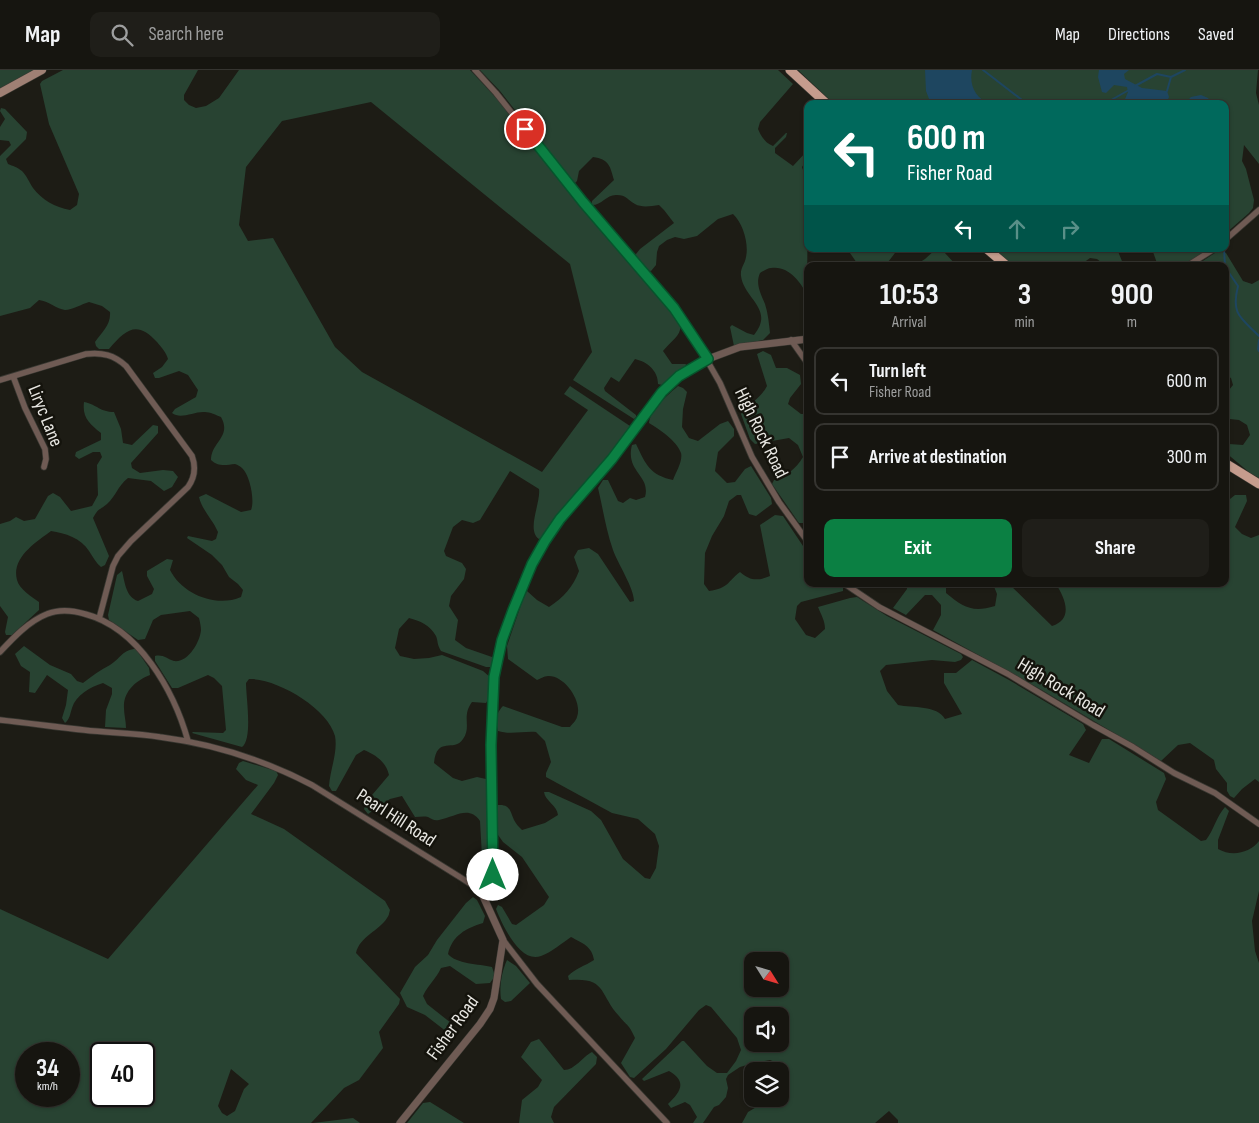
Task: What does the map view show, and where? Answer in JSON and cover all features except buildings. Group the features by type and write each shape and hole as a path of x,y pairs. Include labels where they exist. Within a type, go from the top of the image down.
{"main road":[{"path":"0,93 42,70"},
{"path":"790,70 823,100"},
{"path":"991,252 1002,262"},
{"path":"1229,465 1259,484"}],"street":[{"path":"475,70 496,93 583,202 674,308 708,359"},
{"path":"1229,236 1259,210"},
{"path":"1193,262 1209,252"},
{"path":"482,896 491,884 493,875 491,745 494,677 513,610 532,564 545,541 560,519 612,459 662,392 679,376 708,359 740,347 804,339"},
{"path":"791,340 804,358"},
{"path":"0,380 86,354 104,354 114,357 126,366 192,456 194,474 188,487 126,546 116,561 99,619"},
{"name":"High Rock Road","path":"708,359 729,402 752,458 782,506 804,536"},
{"name":"Liryc Lane","path":"13,376 25,408 46,449 44,467"},
{"name":"High Rock Road","path":"849,587 884,610 1008,674 1093,725 1134,747 1169,770 1215,794 1259,824"},
{"path":"0,652 20,633 48,613 69,611 99,619 130,638 147,658 178,710 188,741"},
{"name":"Pearl Hill Road","path":"0,720 84,730 159,736 216,746 290,773 345,804 475,888 482,896 503,940 537,984 667,1123"},
{"name":"Fisher Road","path":"400,1123 490,1009 497,985 503,940"}],"green space":[{"path":"0,70 35,70 0,89"},
{"path":"63,70 198,70 184,95 184,100 196,108 206,106 219,98 239,70 470,70 499,101 621,253 679,317 679,332 663,351 672,364 686,364 684,370 662,385 658,384 658,379 651,368 644,362 635,359 619,382 611,377 604,388 605,391 636,415 634,419 573,380 592,352 570,264 371,102 282,121 246,167 239,225 248,241 273,238 335,347 362,372 542,472 588,410 564,394 570,386 630,426 621,443 545,535 539,539 535,535 534,523 539,489 510,471 480,520 473,523 462,520 453,527 444,551 446,556 462,563 466,569 464,579 451,596 449,606 458,620 455,640 466,648 492,657 491,667 486,667 441,651 434,632 428,626 417,621 409,618 399,629 395,648 400,656 414,659 442,655 483,671 491,678 490,696 486,703 472,702 469,707 467,712 467,730 463,739 455,745 439,749 434,763 453,778 462,781 477,777 486,779 488,783 489,864 488,881 485,886 481,886 479,881 483,874 480,821 476,816 461,813 437,820 415,817 402,796 390,799 368,814 364,809 367,801 389,775 386,766 380,760 364,750 356,755 336,791 332,791 329,786 335,755 335,736 330,725 312,705 286,689 260,680 249,679 246,683 248,727 245,743 242,747 192,733 223,733 226,730 222,686 208,675 178,688 172,688 155,661 155,656 163,656 179,661 184,659 196,646 201,629 199,618 190,611 161,615 153,620 145,639 138,640 109,620 108,615 117,575 122,571 128,593 138,601 152,594 154,589 147,576 147,571 167,559 173,560 170,570 175,579 191,592 211,600 221,601 241,597 243,590 229,577 222,565 212,555 187,538 188,536 212,541 216,539 218,532 199,497 206,494 241,512 251,510 252,495 247,476 241,467 235,464 219,465 211,460 214,448 223,435 224,424 221,417 207,412 179,416 172,413 175,409 196,397 198,390 188,375 179,371 155,378 153,373 162,367 168,359 162,348 150,335 138,329 132,330 121,336 109,349 99,349 95,342 108,325 110,312 102,306 89,302 65,310 39,300 30,308 0,316 0,156 11,145 9,141 0,140 0,127 5,119 0,111 1,108 5,109 27,132 26,139 6,159 8,164 22,171 33,188 45,199 54,205 70,210 77,205 79,194 49,124 40,84 42,81"},
{"path":"480,70 778,70 793,84 760,122 758,129 764,139 773,146 787,133 786,137 775,148 775,153 793,166 804,154 804,164 802,167 804,173 804,252 807,252 807,262 804,262 804,290 793,276 783,269 770,268 760,273 758,285 766,307 770,333 763,340 734,346 730,327 732,325 754,335 760,326 761,318 760,311 743,284 741,276 747,246 737,218 733,214 718,219 697,236 684,239 675,237 667,240 659,246 656,265 651,271 647,270 636,259 636,254 674,223 664,210 659,205 638,205 620,195 610,196 596,205 592,205 592,201 614,180 606,161 593,157 579,171 577,181 575,183 571,181 500,91"},
{"path":"798,70 1258,70 1256,93 1259,105 1259,164 1244,145 1242,161 1254,200 1253,208 1229,230 1229,100 830,100"},
{"path":"848,252 896,252 888,262 856,262"},
{"path":"933,252 944,252 953,262 920,262"},
{"path":"994,252 1118,252 1122,262 1101,262 1090,258 1084,262 1006,262"},
{"path":"1153,252 1204,252 1187,262 1157,262"},
{"path":"1216,252 1226,253 1243,281 1252,284 1259,280 1259,478 1229,455 1229,444 1243,445 1250,435 1247,425 1239,420 1229,420 1229,390 1233,385 1229,377 1229,262 1201,262"},
{"path":"763,351 771,355 776,368 787,368 800,375 801,384 790,398 788,404 801,414 804,414 803,523 799,523 772,484 774,480 791,471 803,457 798,445 789,438 755,444 750,439 741,414 762,394 767,386 757,354"},
{"path":"678,386 683,388 687,392 683,409 682,427 689,438 698,441 720,424 728,421 734,429 734,436 718,452 715,471 727,483 735,482 745,469 751,466 771,498 772,504 756,516 749,514 741,495 737,495 729,501 724,516 712,536 705,553 704,584 709,591 724,586 740,572 754,579 770,576 760,525 775,515 783,516 804,548 804,587 843,588 843,591 801,602 797,606 795,619 806,635 815,638 825,629 824,620 818,607 857,597 887,616 961,654 963,657 955,662 932,660 886,665 880,671 887,691 898,705 931,709 945,719 962,714 944,683 944,673 956,673 972,660 1083,724 1086,730 1069,755 1089,763 1102,739 1109,739 1164,773 1166,779 1156,802 1158,810 1201,841 1206,840 1209,836 1225,807 1229,811 1218,840 1218,849 1229,853 1246,851 1259,841 1259,891 1252,921 1255,951 1259,963 1259,1123 898,1123 898,1120 889,1111 875,1123 742,1123 748,1112 756,1107 789,1107 789,1062 770,1060 744,1062 744,1066 728,1075 726,1079 728,1088 726,1097 719,1105 714,1107 703,1123 693,1123 697,1117 690,1105 685,1102 671,1108 668,1104 680,1087 679,1079 675,1075 669,1071 644,1081 642,1079 682,1041 707,1066 717,1073 727,1073 741,1050 737,1038 711,1007 706,1005 699,1010 666,1049 634,1078 630,1077 621,1063 635,1038 631,1030 596,984 590,981 569,980 568,976 571,973 594,960 589,948 571,937 541,956 533,957 519,949 507,933 496,909 498,905 502,907 512,924 516,925 544,905 549,897 522,857 503,842 496,832 496,811 498,805 507,807 522,830 545,823 558,815 556,808 546,798 544,792 549,792 591,811 601,820 623,859 645,878 650,879 656,868 659,846 655,834 638,819 612,813 546,777 551,762 545,741 536,732 508,733 498,731 497,715 503,706 562,727 570,727 576,720 577,704 575,697 566,684 554,677 547,676 537,680 508,659 507,646 527,591 549,607 559,599 571,587 577,577 579,571 574,557 578,550 589,548 598,554 630,602 634,601 631,590 615,556 606,527 598,488 603,480 608,480 618,501 623,503 630,498 636,500 645,497 645,483 632,461 632,445 636,444 643,458 654,472 673,480 680,463 681,453 672,440 649,423 656,407"},
{"path":"84,402 105,411 114,412 121,429 123,443 132,445 153,425 158,426 158,433 131,463 132,468 140,473 163,470 173,471 178,477 172,487 164,491 151,481 128,478 110,501 97,512 93,518 109,556 105,565 101,567 86,546 77,539 51,531 26,551 18,565 16,572 17,580 20,587 39,602 39,610 12,635 6,635 8,617 0,606 0,524 16,517 24,521 35,519 48,496 53,493 60,497 71,511 92,506 98,495 97,465 102,457 100,452 93,452 79,459 75,456 76,452 101,440 101,433 90,423 84,412"},
{"path":"1235,495 1246,495 1247,501 1235,527 1242,534 1251,538 1259,535 1259,782 1255,779 1234,798 1227,791 1227,783 1216,769 1214,760 1190,743 1178,745 1161,761 1040,689 933,630 941,615 941,605 932,595 925,595 906,615 893,608 907,587 946,587 946,593 952,598 968,607 980,609 995,606 997,594 994,587 1012,587 1052,626 1059,623 1063,618 1066,608 1058,587 1229,587 1229,500"},
{"path":"24,646 50,665 71,674 77,681 83,683 113,663 125,652 136,649 149,668 150,675 140,680 128,691 124,702 126,728 105,727 106,710 112,694 112,688 103,683 80,695 74,703 69,718 65,723 62,718 68,690 47,675 35,693 29,692 30,672 21,666 15,654"},
{"path":"243,761 276,771 278,775 274,783 251,814 284,829 385,901 390,910 384,922 361,942 356,953 400,999 399,1004 379,1032 383,1048 359,1080 344,1088 311,1123 0,1123 0,909 108,959 258,785 246,780 236,769 239,763","holes":["231,1069 249,1084 244,1089 235,1111 227,1116 222,1113 218,1106"]},
{"path":"473,897 477,900 485,916 483,923 471,927 456,938 448,954 462,962 492,967 495,976 490,983 476,984 450,966 441,968 423,996 427,1004 451,1023 447,1032 425,1015 407,1007 400,993 415,967 428,955 437,940 466,903"},
{"path":"507,960 516,966 530,983 511,1001 505,1002 501,999 500,989 502,974"},
{"path":"539,1039 564,1070 572,1068 592,1052 597,1057 596,1064 554,1107 551,1117 554,1123 519,1123 522,1100 538,1087 542,1080 521,1057 531,1042"},
{"path":"430,1102 464,1123 407,1123 423,1103"},
{"path":"353,1118 360,1123 313,1123"}],"water":[{"path":"925,70 972,70 972,86 977,95 983,100 929,100 926,91"},
{"path":"1099,70 1129,70 1124,74 1125,79 1142,88 1167,91 1169,97 1168,100 1125,100 1128,92 1127,87 1114,85 1106,93 1102,92 1098,77"},
{"path":"1201,95 1209,100 1188,100 1191,97"}],"waterway":[{"path":"983,70 1022,100"},
{"path":"1135,86 1157,74 1171,77 1185,70"},
{"path":"1167,91 1171,77"},
{"path":"1111,100 1129,90"},
{"path":"1224,252 1225,262"},
{"path":"1229,273 1238,286 1236,303 1239,314 1259,336"},
{"path":"1259,340 1259,351"}],"route":[{"path":"493,875 491,745 494,677 502,640 532,564 560,519 612,459 662,392 679,376 708,359 674,308 583,202 525,129"}]}
